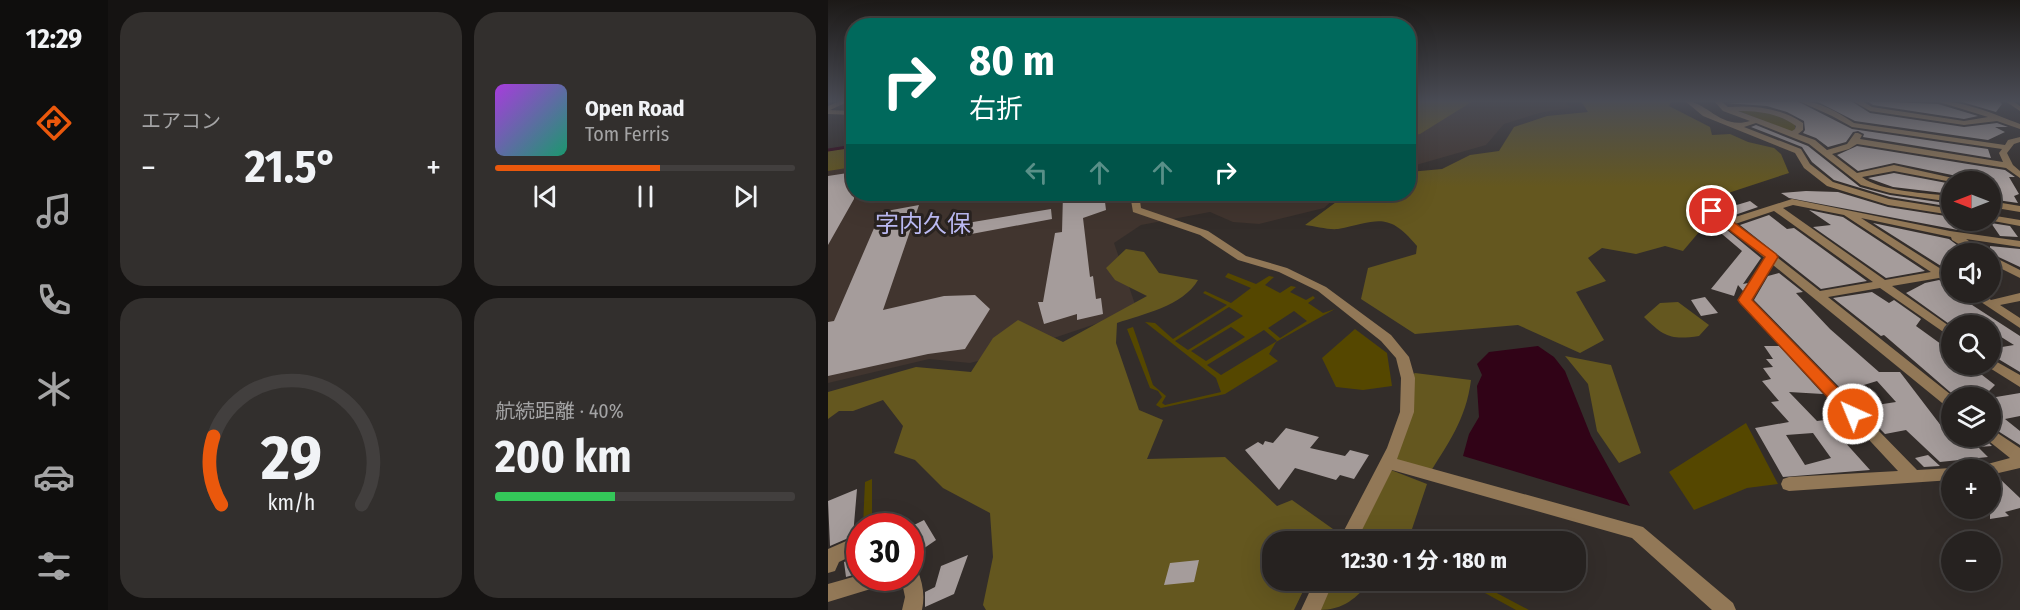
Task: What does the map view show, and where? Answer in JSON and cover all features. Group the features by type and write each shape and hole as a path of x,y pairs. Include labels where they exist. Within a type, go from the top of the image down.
{"street":[{"path":"1743,129 1798,151 1807,166 1830,184 1888,202 1941,210"},
{"path":"1780,129 1828,152 1864,183 1890,190 1941,197"},
{"path":"1793,134 1799,129"},
{"path":"1828,152 1848,148 1856,141 1858,135 1855,129"},
{"path":"1883,129 2005,147 2020,139"},
{"path":"1856,141 2009,166"},
{"path":"2005,147 2004,160 2020,175"},
{"path":"1854,176 1894,168 1941,177"},
{"path":"1135,201 1136,210 1204,233 1242,258 1283,270 1322,289 1386,338 1402,357 1408,378 1407,412 1388,463 1353,531"},
{"path":"1728,223 1775,207 1802,203 1950,234 2020,243"},
{"path":"2001,206 2020,209"},
{"path":"1775,207 1941,326"},
{"path":"1712,211 1941,394"},
{"path":"1843,211 1941,274"},
{"path":"2001,220 2020,223"},
{"path":"1950,234 1965,243"},
{"path":"1772,257 1745,300 1913,476"},
{"path":"2001,264 2020,275"},
{"path":"1819,295 1941,274"},
{"path":"1989,304 2020,297"},
{"path":"1989,304 2020,324"},
{"path":"2001,369 2020,382"},
{"path":"2001,442 2020,457"},
{"path":"2001,466 2020,462"},
{"path":"1388,463 1637,532 1726,610"},
{"path":"1789,484 1941,475"},
{"path":"828,565 832,556 846,550"},
{"path":"828,593 846,588"},
{"path":"912,610 915,597 914,591"},
{"path":"1311,610 1320,591"}],"shaded area":[{"path":"1416,129 1499,129 1486,145 1416,165"},
{"path":"1416,129 1427,129 1416,135"},
{"path":"1512,129 1711,129 1712,135 1730,134 1748,142 1774,148 1781,154 1789,173 1719,196 1688,212 1699,232 1683,251 1665,246 1636,254 1602,248 1588,258 1606,281 1576,292 1604,340 1580,353 1518,325 1415,334 1361,299 1368,268 1416,254 1417,246 1407,235 1397,227 1381,221 1338,229 1305,225 1338,201 1416,201 1416,171 1442,169 1470,155 1499,151"},
{"path":"846,148 846,168 828,171 828,151"},
{"path":"846,150 846,201 1332,201 1324,208 1259,224 1233,222 1210,212 1141,225 1114,243 1137,310 1009,353 970,363 929,359 828,383 828,153"},
{"path":"1126,249 1144,252 1159,273 1198,280 1191,289 1173,303 1117,323 1116,343 1139,410 1163,420 1147,459 1225,457 1277,506 1292,500 1333,529 1332,531 1262,531 1262,591 1303,591 1294,610 986,610 983,605 993,557 990,513 943,488 915,460 894,453 903,426 883,400 853,411 839,411 828,419 828,392 916,367 971,372 993,338 1018,320 1063,342 1147,296 1115,280 1106,268"},
{"path":"1228,273 1256,284 1269,276 1274,277 1265,285 1280,293 1291,286 1296,287 1290,292 1306,300 1313,296 1315,298 1308,303 1323,313 1335,309 1276,342 1269,354 1278,361 1225,394 1161,408 1156,405 1162,397 1158,391 1150,388 1127,329 1133,327 1153,385 1166,396 1162,403 1165,405 1221,392 1216,378 1145,322 1155,323 1173,339 1227,305 1203,293 1205,291 1231,303 1251,288 1225,277","holes":["1229,307 1243,316 1188,350 1175,341","1294,311 1307,321 1280,338 1268,328","1231,327 1245,337 1206,361 1191,351","1264,330 1277,341 1221,375 1207,365"]},
{"path":"1678,302 1709,325 1699,336 1681,338 1668,336 1644,317 1660,303"},
{"path":"1355,329 1387,353 1392,386 1363,390 1336,387 1322,358"},
{"path":"1538,346 1554,357 1565,371 1591,436 1630,506 1463,456 1469,434 1479,417 1477,386 1482,375 1477,364 1489,352"},
{"path":"1565,356 1611,365 1641,453 1619,463 1597,431 1588,384"},
{"path":"1415,373 1471,380 1469,394 1460,419 1428,476 1388,463 1395,448 1408,378"},
{"path":"1746,423 1778,484 1747,488 1694,510 1669,472"},
{"path":"1391,470 1427,484 1411,531 1360,531"},
{"path":"872,479 872,513 864,513 865,482"},
{"path":"1329,591 1362,591 1349,602 1336,608 1319,610"},
{"path":"1481,591 1493,591 1529,610 1516,610"}],"building":[{"path":"1757,129 1767,129 1808,146 1860,187 1890,195 1941,202 1941,205 1890,197 1834,180 1812,162 1802,147"},
{"path":"1855,129 1988,149 1991,158 1863,137 1864,134 1858,131 1853,132 1846,142 1828,147 1816,138 1803,133 1805,130"},
{"path":"1914,129 2000,129 2005,132 1988,140"},
{"path":"1857,146 2005,170 2015,177 2009,177 2019,194 2014,196 2018,203 2001,201 2001,171 1941,173 1894,163 1858,171 1837,155"},
{"path":"846,173 846,201 853,201 828,245 828,176"},
{"path":"1894,173 1941,182 1941,193 1893,187 1868,178"},
{"path":"1838,192 1888,207 1941,215 1941,227 1789,198 1781,193"},
{"path":"1063,201 1105,201 1106,210 1083,218 1090,277 1093,276 1096,299 1101,298 1103,314 1077,320 1077,314 1044,324 1038,302 1043,302 1055,233 1062,232"},
{"path":"1750,201 1758,207 1729,217 1720,210"},
{"path":"919,205 883,310 944,296 975,295 990,309 965,349 928,354 828,376 828,322 834,321 881,212"},
{"path":"1051,209 1052,219 966,235 967,223"},
{"path":"1809,210 1843,217 1925,271 1886,278 1813,227 1831,225"},
{"path":"1769,215 1787,229 1794,228 1867,281 1821,289 1740,225"},
{"path":"1716,221 1761,258 1743,284 1748,283 1743,291 1738,285 1734,296 1711,289 1742,251 1709,223"},
{"path":"1873,223 1949,239 1954,243 1941,243 1941,266"},
{"path":"2001,225 2010,226 2018,237 2000,236 1997,231 2001,231"},
{"path":"2001,247 2020,249 2020,267 2001,258"},
{"path":"1779,273 1803,292 1796,293 1830,329 1879,372 1900,372 1941,426 1941,447 1978,447 1988,457 1941,459 1940,462 1906,430 1885,434 1754,300 1768,276","holes":["1877,381 1896,402 1870,406 1854,388"]},
{"path":"1941,281 1941,303 1969,303 1988,315 1941,315 1941,318 1906,293 1925,283"},
{"path":"1872,292 1889,303 1894,300 1921,319 1916,326 1941,344 1941,375 1982,375 1995,385 1993,387 1944,387 1884,335 1881,336 1833,298"},
{"path":"1705,297 1718,313 1701,316 1691,300"},
{"path":"2001,324 2020,336 2020,372 2001,361 2001,347 2014,345 2001,337"},
{"path":"1764,346 1779,346 1823,394 1789,392 1817,421 1825,420 1870,470 1783,477 1755,428 1789,422 1771,402 1779,401 1762,381 1771,379 1763,368 1773,367 1766,359 1773,359","holes":["1813,433 1831,458 1805,465 1786,435"]},
{"path":"2020,393 2020,416 2005,419 2020,431 2020,445 2001,433 2001,396"},
{"path":"1286,428 1319,437 1310,448 1345,456 1350,450 1369,455 1354,479 1340,475 1336,480 1295,468 1279,490 1245,450 1258,442 1263,445 1265,441 1273,443"},
{"path":"1928,455 1940,466 1924,467 1915,458"},
{"path":"2001,480 2020,498 2020,508 2005,512 2009,516 2001,517"},
{"path":"857,489 855,513 846,513 846,539 830,546 828,501"},
{"path":"924,520 936,540 924,548"},
{"path":"968,555 954,594 925,607 925,592 935,587 941,566"},
{"path":"1199,560 1194,582 1164,585 1170,563"}],"waterway":[{"path":"828,150 846,147"}],"district":[{"name":"字内久保","path":"923,224"}],"route":[{"path":"1712,211 1772,257 1745,300 1853,414"}]}
